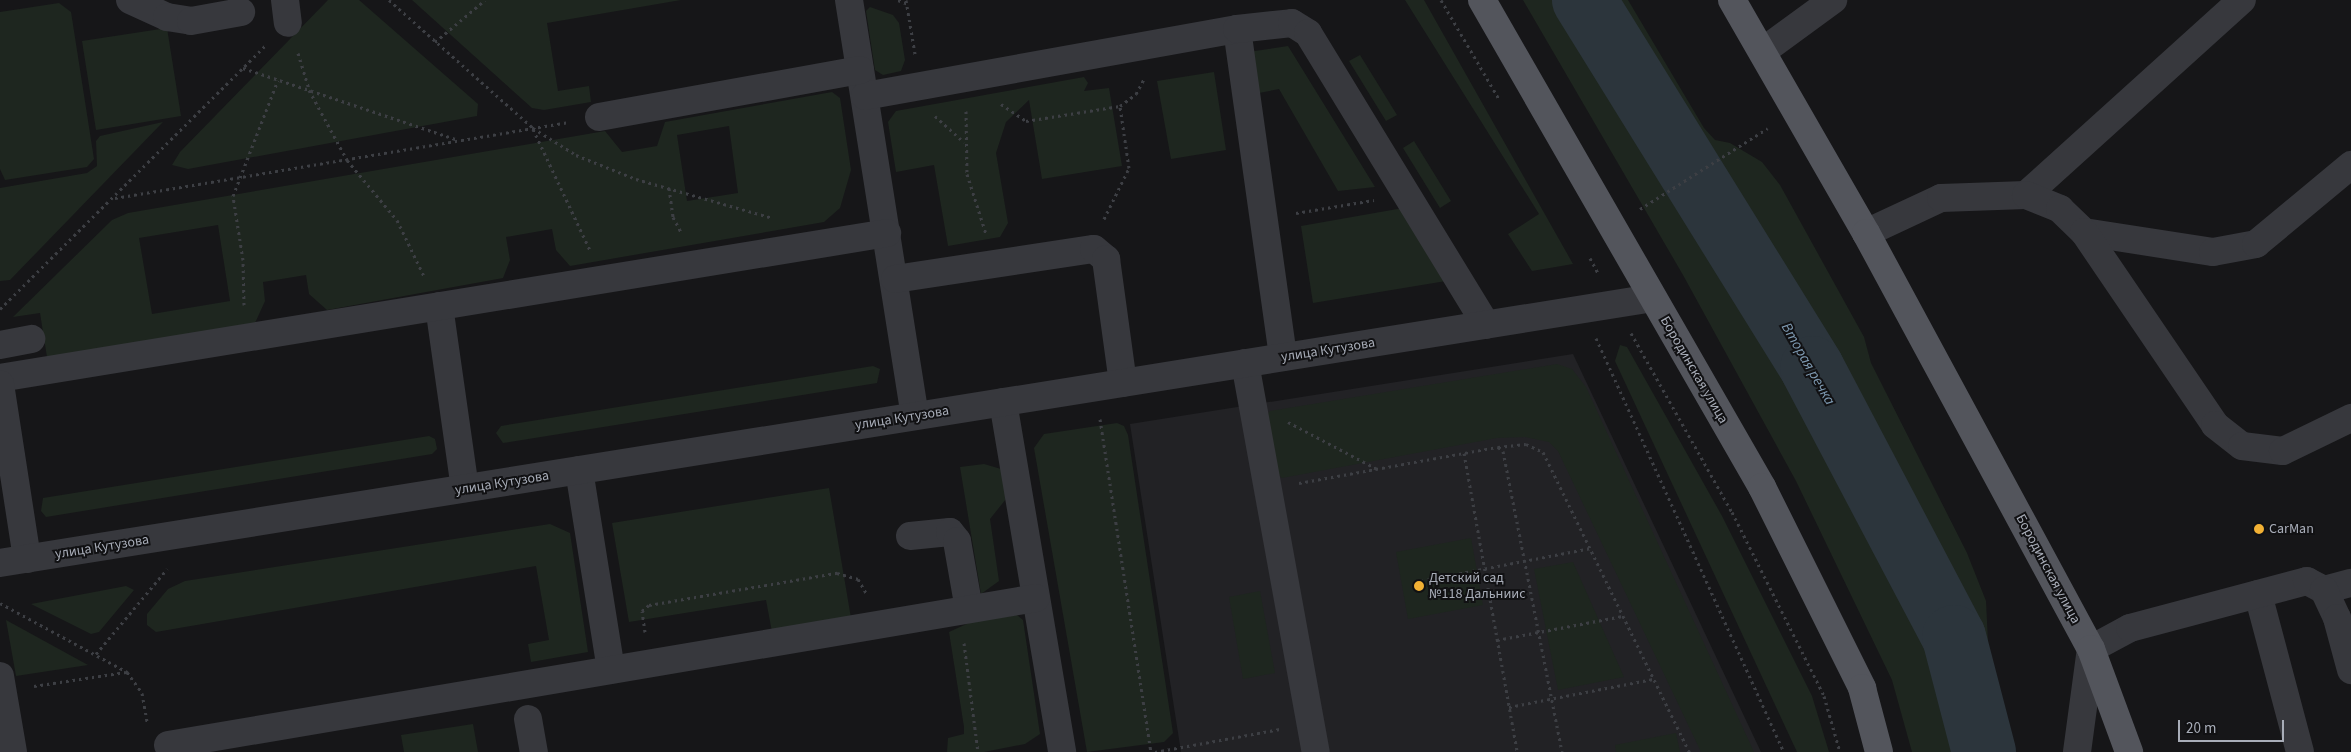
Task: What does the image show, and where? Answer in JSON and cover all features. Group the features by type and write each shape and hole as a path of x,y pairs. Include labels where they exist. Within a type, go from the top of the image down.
{"main road":[{"name":"Бородинская улица","path":"1482,0 1614,225 1652,298 1762,487 1862,688 1879,752"},
{"name":"Бородинская улица","path":"1732,0 1866,233 2091,649 2129,752"}],"street":[{"path":"130,0 167,17 191,21 241,12"},
{"path":"849,0 895,279 915,416"},
{"path":"1763,51 1833,0"},
{"path":"2026,195 2242,0"},
{"path":"599,117 862,83 975,76 1237,29 1292,23 1308,33 1409,194 1486,324"},
{"path":"1237,29 1283,357"},
{"path":"2084,232 2212,252 2256,244 2351,164"},
{"path":"1866,233 1941,198 2026,195 2060,209 2084,232 2216,425 2242,446 2283,451 2351,418"},
{"path":"0,378 887,233"},
{"path":"895,279 1094,249 1106,259 1123,383"},
{"name":"улица Кутузова","path":"0,563 1652,298"},
{"path":"438,306 465,488"},
{"path":"0,345 31,339"},
{"path":"1245,363 1316,752"},
{"path":"0,384 26,559"},
{"path":"1003,402 1062,752"},
{"path":"579,470 612,669"},
{"path":"910,536 950,532 957,542 964,609"},
{"path":"2077,752 2091,649 2130,628 2258,594 2307,582 2324,590 2351,583"},
{"path":"2324,590 2337,618 2351,670"},
{"path":"2258,594 2300,752"},
{"path":"158,737 612,669 1036,598"},
{"path":"1,683 13,752"},
{"path":"528,719 534,752"}],"path":[{"path":"435,42 484,0"},
{"path":"898,0 906,2 916,64"},
{"path":"1441,0 1500,101"},
{"path":"0,309 115,198 243,68 287,11"},
{"path":"287,11 309,90 347,160 397,220 438,306"},
{"path":"975,76 1008,112 1026,121 1120,106 1136,94 1166,41"},
{"path":"243,68 460,141"},
{"path":"975,76 964,118 967,174 999,262"},
{"path":"244,338 243,260 233,196 236,178 278,80"},
{"path":"1094,249 1100,228 1129,168 1120,106"},
{"path":"115,198 533,128 603,279"},
{"path":"1614,225 1768,128"},
{"path":"669,188 672,217 680,233 696,243 706,263"},
{"path":"1265,219 1409,194"},
{"path":"1587,252 1614,304 1732,512 1824,696 1840,752"},
{"path":"1580,310 1784,752"},
{"path":"1093,388 1151,752"},
{"path":"1254,405 1377,469"},
{"path":"1269,488 1498,447 1526,444 1543,452 1689,752"},
{"path":"1498,447 1505,457 1562,752"},
{"path":"1464,453 1517,752"},
{"path":"1421,581 1590,548"},
{"path":"96,655 169,566"},
{"path":"649,663 642,612 648,605 828,575 858,579 869,598 873,625"},
{"path":"0,603 127,672 142,693 158,737"},
{"path":"964,609 978,752"},
{"path":"1497,640 1622,616"},
{"path":"1,683 127,672"},
{"path":"1509,706 1654,679"},
{"path":"1155,752 1311,724"}],"shaded area":[{"path":"328,0 359,0 478,104 477,116 188,169 172,165 180,152"},
{"path":"412,0 681,0 547,23 558,91 589,86 591,102 544,110 532,108"},
{"path":"1405,0 1424,0 1573,264 1532,271 1508,234 1539,214"},
{"path":"1523,0 1628,0 1704,128 1715,140 1730,143 1762,162 1780,185 1864,337 1871,363 1967,553 1986,601 1989,662 2016,752 1912,752 1892,680 1796,481 1683,275"},
{"path":"59,3 71,12 94,159 87,167 5,180 0,169 0,12"},
{"path":"870,7 893,15 899,23 905,60 901,71 883,75 875,70 866,11"},
{"path":"167,28 181,116 96,130 82,41"},
{"path":"1288,46 1375,187 1338,191 1279,89 1259,93 1248,52"},
{"path":"1360,55 1397,115 1386,121 1349,61"},
{"path":"1214,72 1226,150 1171,159 1157,81"},
{"path":"1084,77 1088,83 1084,91 1109,88 1122,166 1042,179 1029,100 1006,122 996,153 1008,223 1000,237 948,246 934,165 896,172 888,122 896,111"},
{"path":"832,92 840,98 851,170 840,208 824,222 570,266 556,250 552,229 506,237 510,260 503,278 327,310 309,294 306,275 263,282 265,301 255,323 47,357 40,313 13,317 112,220 128,213 605,131 622,152 657,146 665,122","holes":["729,126 738,193 687,201 677,135","218,225 230,301 152,314 139,238"]},
{"path":"163,122 10,280 0,281 0,188 87,173 97,166 96,141 100,136"},
{"path":"1414,141 1451,201 1440,208 1403,148"},
{"path":"1403,208 1446,281 1313,303 1301,226"},
{"path":"1620,345 1627,347 1722,516 1812,696 1829,752 1797,752 1615,361"},
{"name":"Детский сад №118 Дальниис","path":"1573,354 1761,752 1181,752 1130,424"},
{"path":"1557,364 1572,369 1586,387 1754,752 1701,752 1558,451 1549,442 1525,437 1497,438 1282,478 1275,471 1266,416 1270,411"},
{"path":"873,366 880,369 877,383 503,443 496,433 501,426"},
{"path":"1117,423 1124,426 1128,435 1173,733 1164,742 1087,752 1034,448 1044,434"},
{"path":"429,436 435,439 437,449 432,454 46,517 41,511 43,498"},
{"path":"984,464 1001,469 1006,499 990,519 999,581 981,594 960,467"},
{"path":"829,488 851,618 772,632 766,600 629,622 612,523"},
{"path":"550,524 570,533 588,652 531,662 528,644 549,640 536,566 156,632 147,625 147,614 168,589 185,581"},
{"path":"1471,538 1483,605 1408,619 1396,552"},
{"path":"1573,562 1624,677 1558,690 1534,569"},
{"path":"126,586 134,590 99,632 91,634 31,604"},
{"path":"1260,591 1275,673 1243,679 1229,597"},
{"path":"1017,615 1023,620 1040,734 1025,744 984,752 947,752 948,738 964,734 949,632 971,622"},
{"path":"6,620 88,665 16,676"},
{"path":"473,724 478,752 404,752 401,735"},
{"path":"1676,733 1680,752 1616,752 1615,745"}],"waterway":[{"name":"Вторая речка","path":"1584,0 1812,368 1954,637 1984,752"}],"place":[{"name":"CarMan","path":"2259,529"},
{"name":"Детский сад №118 Дальниис","path":"1419,586"}]}
